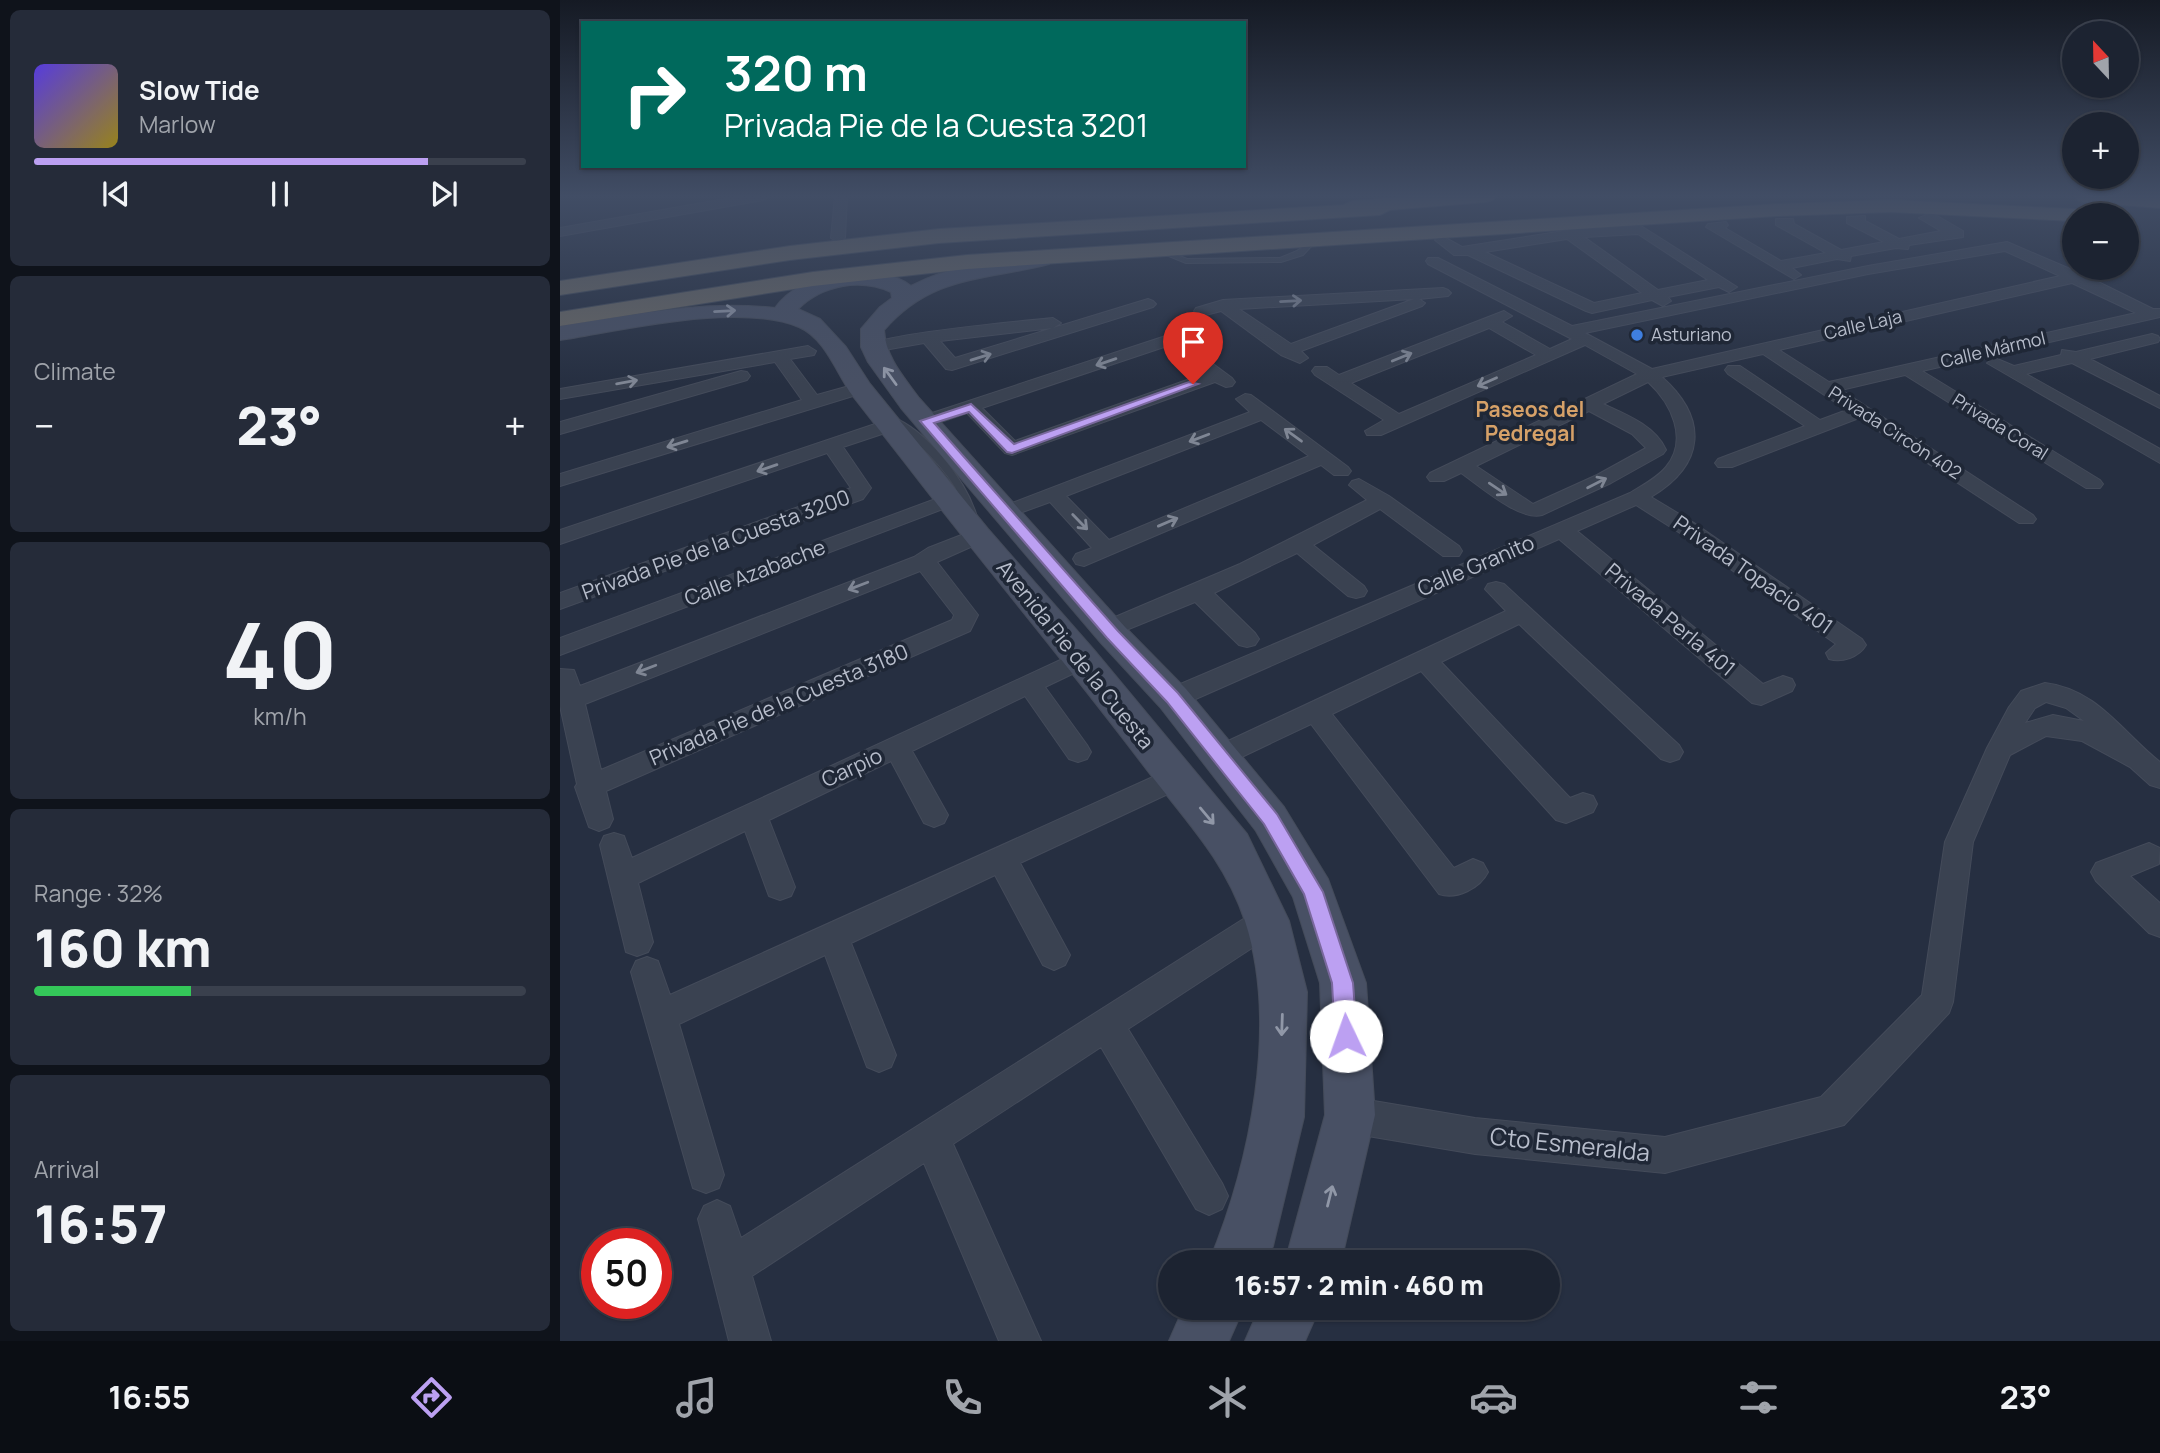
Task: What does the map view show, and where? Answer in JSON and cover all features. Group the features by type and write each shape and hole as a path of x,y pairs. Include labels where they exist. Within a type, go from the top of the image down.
{"highway":[{"path":"560,288 753,259"},
{"path":"560,319 813,279 1021,259"}],"main road":[{"path":"873,338 881,317 902,299 969,273 1056,259"},
{"path":"789,316 786,308 804,293 819,286 860,279 891,282 902,289 902,299"},
{"name":"Avenida Pie de la Cuesta","path":"560,333 692,313 744,311 789,316 812,324 838,352 860,388 949,500 992,524"},
{"name":"Avenida Pie de la Cuesta","path":"873,338 880,362 918,412 992,524 1095,644 1175,778 1232,846 1267,921 1284,992 1279,1117 1243,1250"},
{"name":"Avenida Pie de la Cuesta","path":"1095,644 1173,698 1270,819 1313,892 1343,983 1350,1115 1316,1250"},
{"path":"1198,1341 1208,1320"},
{"path":"1274,1341 1284,1320"}],"street":[{"path":"1489,259 1592,308 1725,285 1685,259"},
{"path":"1521,259 1566,295"},
{"path":"1604,259 1675,310"},
{"path":"1766,259 1794,275"},
{"path":"1780,267 1821,259"},
{"path":"1846,259 1868,270"},
{"path":"1374,431 1549,355 1578,335 1675,310 1934,259"},
{"path":"2035,259 2062,270"},
{"name":"Calle Granito","path":"1173,698 1637,497 1659,484 1679,463 1686,441 1683,416 1672,395 1651,374 1433,261"},
{"name":"Calle Laja","path":"1651,374 2064,280"},
{"path":"2084,280 2156,313"},
{"path":"1287,351 1474,283"},
{"path":"1202,311 1223,305 1443,293"},
{"path":"1319,300 1357,325"},
{"path":"931,372 1148,304"},
{"path":"1223,305 1303,360"},
{"name":"Calle Mármol","path":"1826,388 2156,313"},
{"path":"873,338 928,337 1106,318"},
{"path":"1338,382 1497,319 1549,355"},
{"path":"2130,328 2156,341"},
{"path":"918,412 971,407 1196,331"},
{"path":"928,337 952,365"},
{"path":"2047,338 2160,391"},
{"path":"971,407 1012,449 1224,380 1170,340"},
{"path":"2156,341 2003,368 2160,457"},
{"name":"Privada Circón 402","path":"1764,347 2026,519"},
{"path":"560,428 808,351"},
{"path":"2082,356 2160,402"},
{"path":"781,359 812,401"},
{"path":"560,394 781,359"},
{"path":"1734,370 1817,426"},
{"name":"Privada Coral","path":"1908,370 2093,484"},
{"path":"1321,371 1398,421"},
{"path":"1437,477 1651,374"},
{"path":"560,480 860,388"},
{"path":"1245,399 1341,471"},
{"path":"1462,465 1527,509 1535,511 1604,479 1656,450 1654,441 1644,433 1589,404"},
{"path":"1725,463 1860,411"},
{"path":"599,819 589,787 568,687 922,562 992,524 1054,495 1263,413"},
{"path":"560,537 832,446 886,420"},
{"name":"Privada Pie de la Cuesta 3200","path":"560,601 856,495 861,488 832,446"},
{"path":"1084,559 1323,457"},
{"path":"1359,485 1451,551"},
{"path":"1054,495 1105,549"},
{"name":"Privada Topacio 401","path":"1637,497 1687,528 1854,645 1838,653"},
{"name":"Calle Azabache","path":"560,647 949,500"},
{"name":"Carpio","path":"623,876 1030,684 1095,644 1299,544 1382,500"},
{"name":"Privada Perla 401","path":"1561,529 1762,696 1783,685"},
{"path":"1299,544 1356,591"},
{"name":"Privada Pie de la Cuesta 3180","path":"589,787 962,625 975,615 966,615 933,569 922,562"},
{"path":"1496,589 1670,752"},
{"path":"1199,592 1247,639"},
{"path":"1220,756 1522,613"},
{"path":"1425,660 1566,812 1583,804"},
{"path":"1030,684 1077,752"},
{"path":"1315,710 1450,885 1473,872"},
{"name":"Cto Esmeralda","path":"1350,1115 1475,1136 1665,1155 1831,1112 1937,1002 1959,842 2000,748 2040,727 2053,725 2088,732 2149,769"},
{"path":"897,747 934,815"},
{"path":"660,1016 1175,778"},
{"path":"753,815 780,887"},
{"path":"614,845 642,957 706,1175"},
{"path":"2149,855 2106,872 2160,923"},
{"path":"1002,859 1054,955"},
{"path":"731,1267 1267,921"},
{"path":"833,936 879,1055"},
{"path":"1106,1023 1209,1196"},
{"path":"932,1138 1020,1341"},
{"path":"718,1219 750,1341"}],"lane":[{"path":"812,324 801,313 801,307 810,297 835,288 869,285 887,290 891,294 888,303 873,317 873,338"},
{"path":"886,420 905,426 965,497 992,524"}],"place":[{"name":"Asturiano","path":"1637,335"}],"district":[{"name":"Paseos del Pedregal","path":"1530,422"}],"route":[{"path":"1193,384 1012,449 1008,448 971,407 926,421 1113,635 1173,698 1270,819 1313,892 1343,983 1346,1036"}]}
